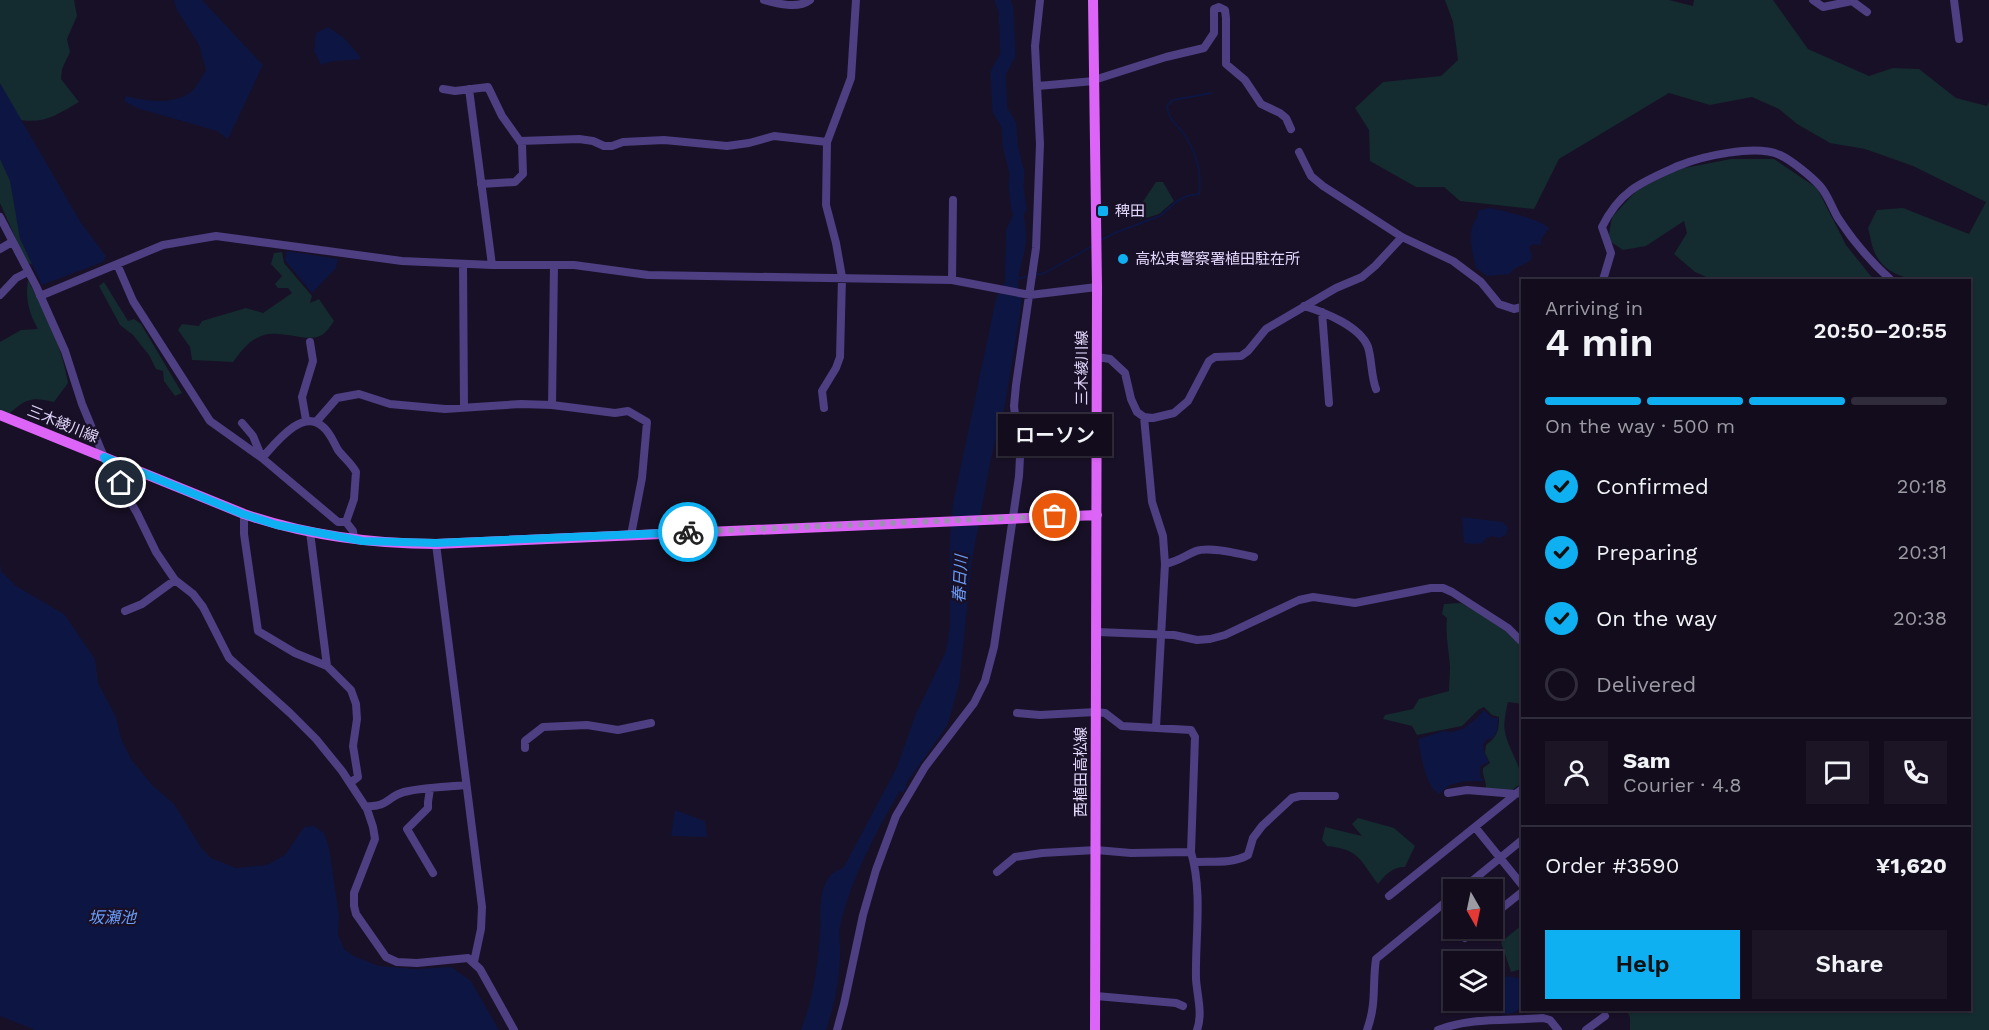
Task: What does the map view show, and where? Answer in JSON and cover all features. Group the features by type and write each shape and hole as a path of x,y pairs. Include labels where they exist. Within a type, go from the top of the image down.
{"main road":[{"name":"三木綾川線","path":"0,415 243,514 277,525 354,540 436,543 1097,515 1094,0"},
{"name":"西植田高松線","path":"1095,1030 1097,515"}],"street":[{"path":"764,0 787,5 804,4 810,0"},
{"path":"824,408 822,391 840,357 842,278 826,205 827,142 851,78 856,0"},
{"path":"837,1030 863,915 876,870 896,816 925,767 974,703 985,681 994,647 1019,476 1020,457 1015,420 1016,385 1036,248 1040,144 1035,46 1040,0"},
{"path":"1813,0 1823,7 1852,1 1868,12"},
{"path":"1954,0 1959,39"},
{"path":"1038,86 1094,80 1166,57 1204,48 1214,33 1214,9 1220,7 1225,10 1226,18 1226,64 1251,86 1261,104 1286,118 1291,129"},
{"path":"443,89 455,91 488,87 502,116 520,141 523,174 520,179 515,182 481,184"},
{"path":"469,89 492,266"},
{"path":"520,141 579,139 612,146 622,142 664,140 727,146 774,136 827,142"},
{"path":"1299,152 1311,176 1323,186 1402,237 1453,261 1481,282 1499,304 1514,309 1521,307"},
{"path":"1603,279 1611,253 1602,227 1609,212 1622,198 1633,188 1690,161 1722,152 1760,152 1780,155 1809,176 1821,187 1838,218 1874,265 1890,279"},
{"path":"952,280 953,200"},
{"path":"0,217 65,351 82,404 104,457 137,513 156,552 175,580 193,594 230,658 316,739 365,806 375,839 354,893 356,914 386,957 398,962 417,963 460,958 468,958 474,962 514,1030"},
{"path":"40,296 163,244 216,236 402,261 492,266 574,265 648,275 952,280 1028,295 1097,286"},
{"path":"1097,357 1110,359 1125,373 1131,399 1137,412 1143,417 1153,418 1174,412 1188,401 1209,362 1215,357 1241,356 1266,329 1336,288 1362,277 1402,237"},
{"path":"0,249 12,242"},
{"path":"117,264 133,301 210,421 261,458 338,522 346,522"},
{"path":"463,264 464,407"},
{"path":"552,405 554,265"},
{"path":"0,295 16,278 28,272"},
{"path":"1304,306 1331,315 1361,336 1368,347 1371,375 1376,389"},
{"path":"1322,312 1329,403"},
{"path":"306,420 302,397 313,361 310,342"},
{"path":"316,422 336,398 359,394 390,404 444,409 521,404 552,405 615,413 628,411 647,422 642,478 631,535"},
{"path":"1143,417 1152,502 1163,536 1165,564 1156,727"},
{"path":"261,458 290,430 306,420 316,422 330,435 339,451 356,472 354,499 346,522"},
{"path":"242,423 253,436 261,458"},
{"path":"243,514 258,631 295,653 327,666 351,690 356,704 357,718 353,746 358,777 350,783"},
{"path":"346,522 353,531 354,540"},
{"path":"310,532 327,666"},
{"path":"436,543 482,907 481,929 474,962"},
{"path":"1165,564 1180,561 1197,551 1206,549 1254,556"},
{"path":"125,611 142,604 175,580"},
{"path":"1096,632 1162,634 1197,640 1210,639 1225,635 1299,600 1313,597 1355,603 1431,588 1443,588 1508,628 1521,641"},
{"path":"1017,713 1040,715 1105,713 1122,726 1187,729 1191,730 1195,737 1191,852 1197,870 1196,979 1200,1015 1197,1030"},
{"path":"525,748 525,741 543,727 586,724 618,730 651,723"},
{"path":"365,806 375,807 384,804 402,792 466,785"},
{"path":"430,789 428,808 407,829 433,873"},
{"path":"1448,793 1467,790 1519,792"},
{"path":"1389,896 1519,792"},
{"path":"1194,862 1243,858 1248,855 1253,838 1262,826 1292,798 1335,796"},
{"path":"1475,827 1521,884"},
{"path":"1474,879 1521,841"},
{"path":"997,872 1015,857 1042,853 1096,850 1131,853 1191,852"},
{"path":"1503,907 1521,893"},
{"path":"1367,1030 1373,1014 1376,959 1443,904"},
{"path":"1096,996 1176,1003 1183,1006"},
{"path":"1586,1030 1605,1016"},
{"path":"1438,1030 1482,1020 1497,1022 1543,1018 1550,1020 1558,1030"}],"green space":[{"path":"0,0 74,0 77,16 67,39 70,52 62,69 61,79 79,102 40,120 12,118 0,99"},
{"path":"1445,0 1669,0 1693,6 1694,0 1773,0 1808,49 1869,76 1893,68 1919,69 1956,98 1987,106 1989,101 1989,1030 1630,1030 1627,1011 1971,1011 1971,279 1916,279 1891,271 1881,263 1874,251 1868,228 1877,210 1903,208 1969,234 1986,202 1913,166 1865,149 1830,143 1797,124 1779,109 1752,97 1710,105 1669,93 1559,159 1534,209 1460,201 1444,187 1416,187 1370,161 1369,130 1355,108 1383,82 1441,76 1458,60 1453,22"},
{"path":"0,144 35,266 26,262 0,203"},
{"path":"1731,159 1774,159 1817,188 1846,245 1873,279 1711,279 1695,272 1674,254 1687,233 1684,221 1646,246 1623,250 1608,240 1612,217 1637,190 1679,169"},
{"path":"1156,182 1163,182 1174,201 1159,214 1140,220 1140,206"},
{"path":"282,252 284,263 312,296 310,303 319,299 334,321 327,330 322,335 309,338 276,334 261,336 249,344 233,362 192,360 190,347 178,330 182,324 199,326 202,321 246,308 263,313 292,293 288,288 278,288 275,284 282,276 271,264 274,253"},
{"path":"28,280 57,342 68,383 54,402 40,399 29,400 8,415 0,411 0,342 21,330 38,329 28,305"},
{"path":"104,282 128,321 134,319 141,324 182,393 175,396 164,381 163,371 156,369 149,355 133,335 120,325 99,286"},
{"path":"1461,603 1505,630 1521,649 1521,704 1508,702 1504,728 1521,776 1521,784 1512,790 1486,788 1483,768 1490,763 1485,753 1486,745 1497,733 1499,717 1492,715 1484,707 1462,726 1417,735 1412,726 1383,719 1385,715 1413,709 1419,699 1449,691 1447,618 1442,614 1444,604"},
{"path":"1358,818 1394,828 1415,846 1405,867 1393,870 1378,884 1353,853 1327,846 1322,840 1325,827 1362,836 1352,824"},
{"path":"1521,926 1521,969 1511,972 1501,942"}],"water":[{"path":"174,0 202,0 263,65 228,139 217,131 137,108 124,101 126,96 160,101 185,96 198,84 206,70 199,45 177,10"},
{"path":"328,27 344,38 362,59 335,61 321,65 314,51 316,33"},
{"path":"0,83 81,223 106,256 103,262 42,285 20,239 10,181 0,159"},
{"path":"1017,186 1026,231 1018,283 1022,301 1005,405 991,458 972,560 959,685 947,726 905,785 907,786 903,793 900,791 873,840 850,891 840,926 839,976 826,1030 801,1030 812,994 816,970 823,888 831,875 844,867 897,767 915,716 946,651 950,625 950,538 953,504 996,299 1005,282 1006,230 1014,213"},
{"path":"1488,208 1529,218 1549,228 1541,239 1541,245 1533,244 1529,247 1532,255 1530,261 1514,269 1510,274 1487,276 1476,268 1471,242 1472,228 1478,211"},
{"path":"287,251 338,259 336,268 312,293 285,260"},
{"path":"1462,517 1503,522 1508,528 1506,535 1499,538 1493,536 1486,538 1483,543 1464,543"},
{"name":"坂瀬池","path":"0,560 1,571 16,586 64,614 95,659 98,683 116,717 121,738 131,759 152,785 174,804 202,849 211,858 236,868 267,865 285,855 304,827 314,826 324,833 329,848 339,916 338,935 344,949 354,956 379,966 415,969 451,967 471,981 499,1030 35,1030 0,1016"},
{"path":"1484,710 1492,718 1498,718 1497,731 1493,738 1487,739 1483,745 1489,762 1480,766 1480,777 1484,781 1454,784 1440,794 1435,791 1427,778 1418,739 1444,731 1452,732 1463,729"},
{"path":"675,810 705,821 707,837 671,836"},
{"path":"1507,976 1519,978 1521,1008 1513,1013 1503,1014 1503,980"}],"waterway":[{"name":"春日川","path":"1002,0 1006,9 1008,55 998,73 1000,110 1009,125 1010,145 1017,173 1019,209"},
{"path":"1101,240 1160,216 1176,202 1187,196 1199,194 1200,178 1195,155 1184,134 1171,118 1167,106 1173,100 1212,93"},
{"path":"1035,275 1045,273 1094,245"},
{"path":"1017,279 1029,276"}],"way so far":[{"path":"688,532 1055,516"}],"place":[{"name":"稗田","path":"1103,211"},
{"name":"高松東警察署植田駐在所","path":"1123,259"},
{"name":"ローソン","path":"1055,516"}],"route":[{"path":"121,483 104,457 243,514 277,525 363,541 408,544 688,532"}]}
